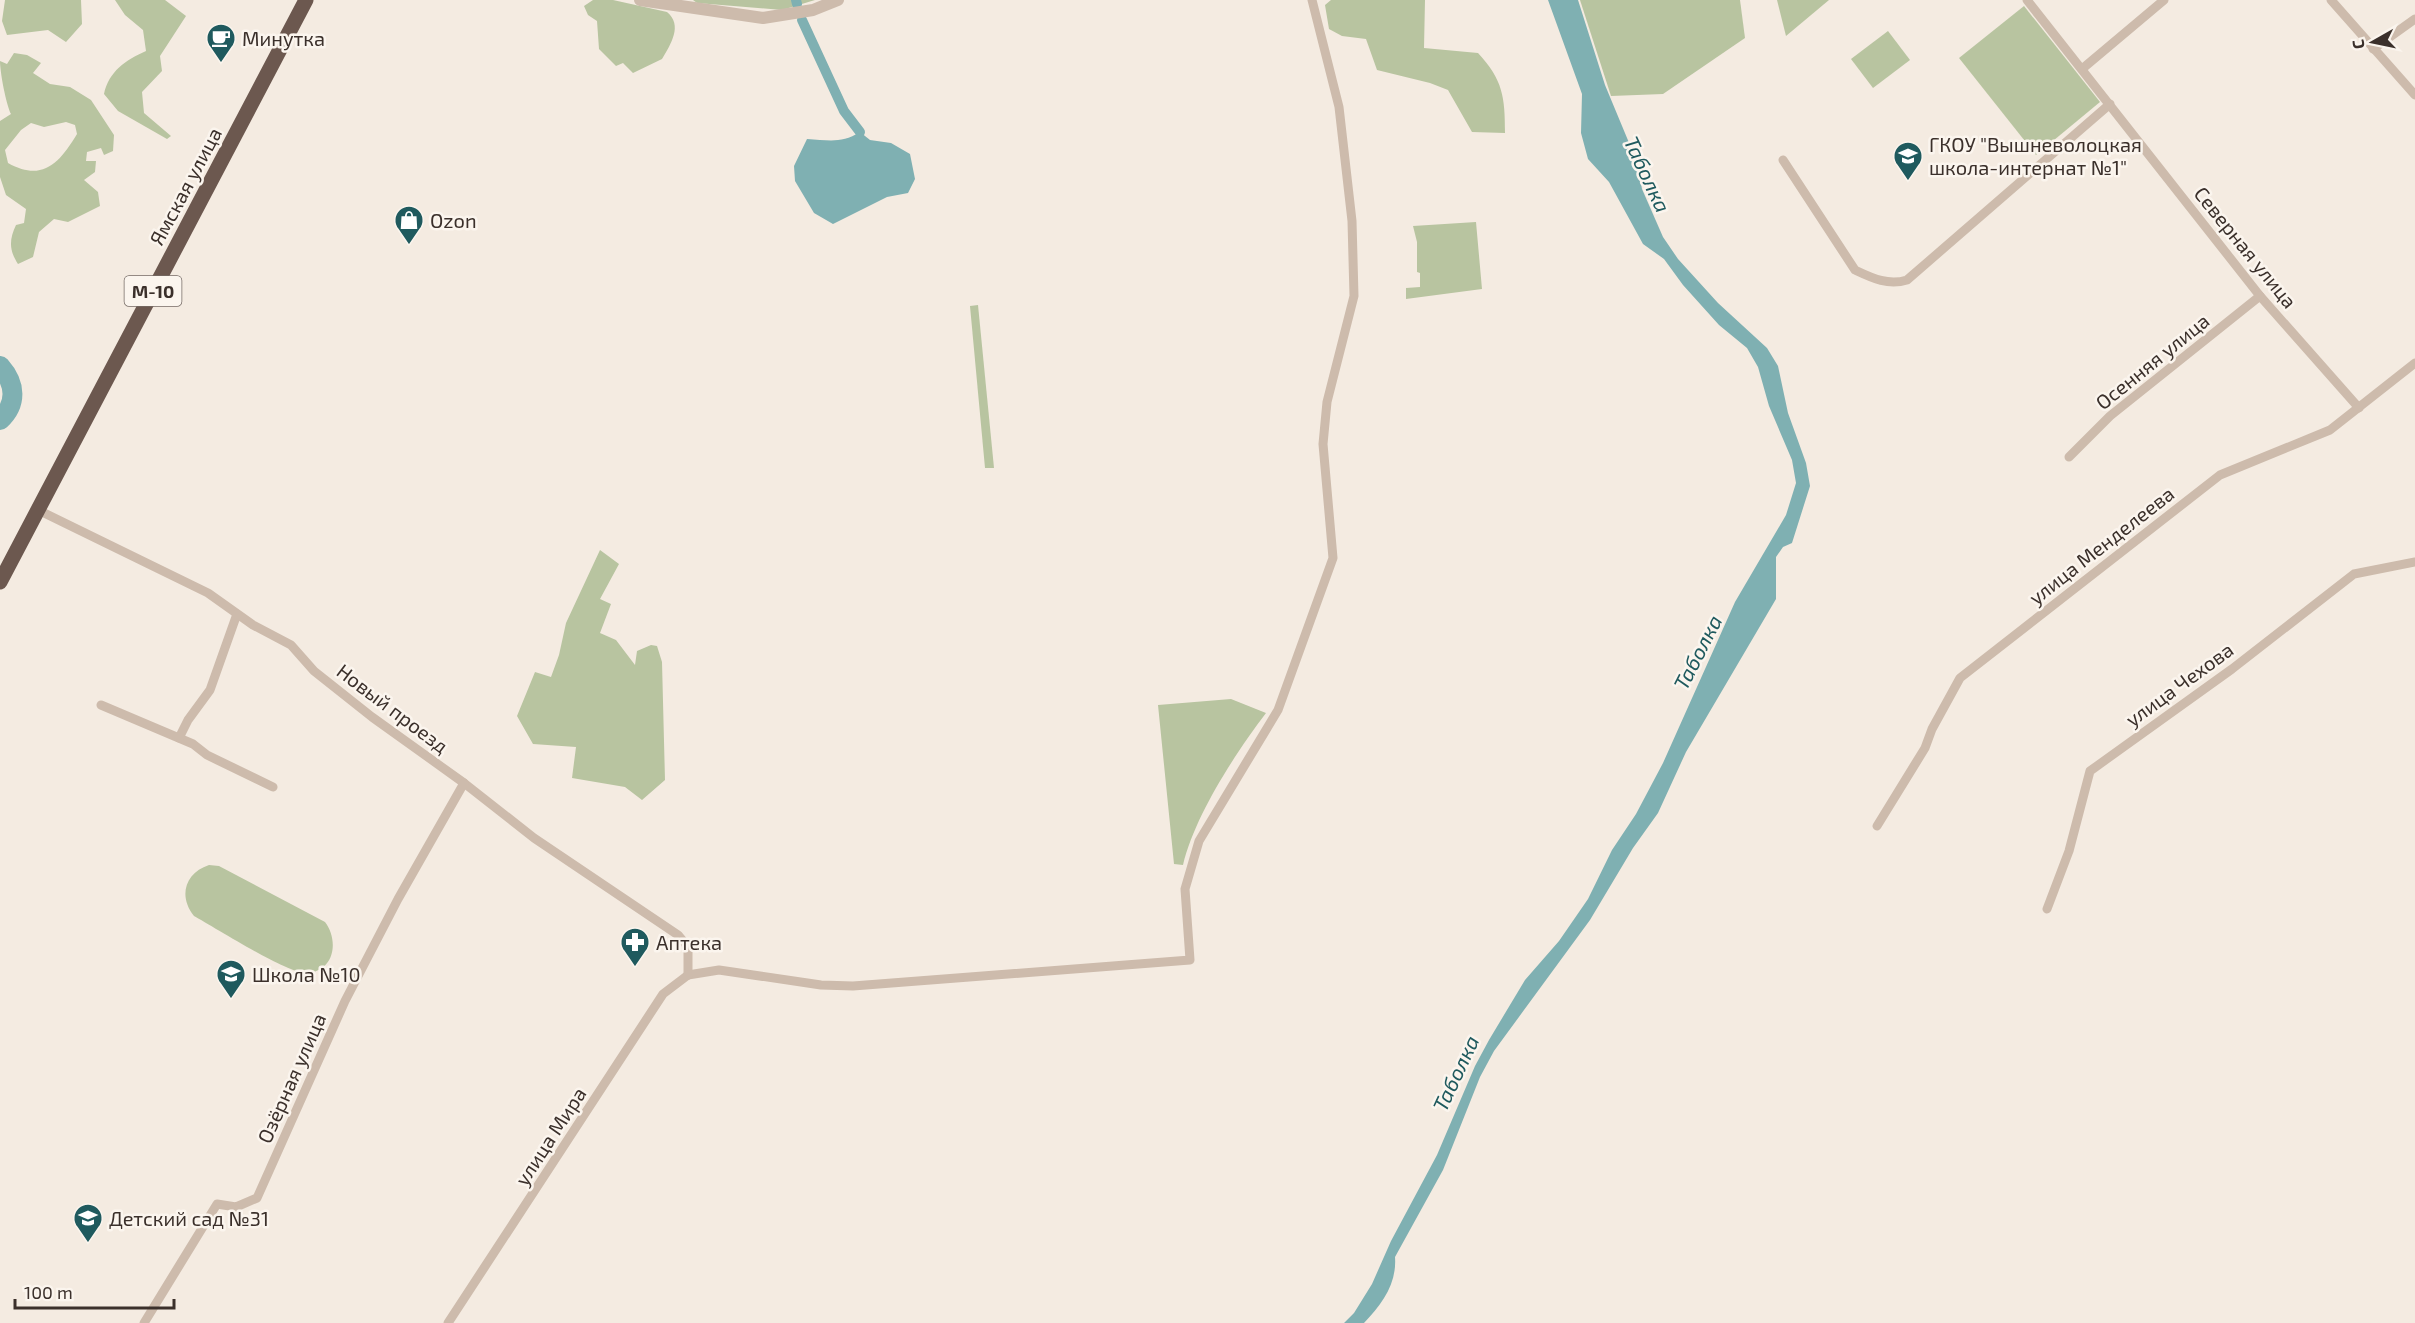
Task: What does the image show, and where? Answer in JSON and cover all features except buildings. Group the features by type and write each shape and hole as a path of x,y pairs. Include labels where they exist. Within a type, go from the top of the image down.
{"highway":[{"name":"Ямская улица","path":"0,582 306,0"}],"street":[{"path":"640,0 763,18 813,10 838,0"},
{"path":"688,975 718,970 821,985 854,986 1190,960 1185,889 1199,841 1278,710 1333,558 1323,444 1327,402 1353,296 1352,221 1339,107 1312,0"},
{"name":"Северная улица","path":"2027,0 2260,296 2359,408"},
{"path":"2082,69 2164,0"},
{"path":"2331,0 2415,95"},
{"path":"2373,49 2415,20"},
{"path":"1783,160 1855,270 1875,279 1899,282 1907,280 2110,104"},
{"name":"Осенняя улица","path":"2069,457 2110,416 2260,296"},
{"name":"улица Менделеева","path":"1877,826 1925,748 1932,729 1960,678 2220,475 2330,430 2415,363"},
{"name":"Новый проезд","path":"38,510 208,593 237,614 291,645 314,671 339,691 534,838 678,934 688,947 688,975"},
{"name":"улица Чехова","path":"2047,909 2069,851 2090,771 2232,669 2354,574 2415,562"},
{"path":"179,738 188,720 210,690 237,614"},
{"path":"100,705 193,744 207,755 273,788"},
{"name":"Озёрная улица","path":"144,1323 217,1204 236,1207 257,1198 345,1001 398,899 464,783"},
{"name":"улица Мира","path":"448,1323 663,994 688,975"}],"green space":[{"path":"5,0 81,0 82,24 66,42 48,30 7,35 2,21"},
{"path":"115,0 165,0 186,16 160,56 162,71 142,92 144,113 171,136 167,139 118,111 104,94 106,86 119,67 146,51 143,30 125,15"},
{"path":"593,0 613,0 667,12 672,17 675,29 672,41 662,59 633,73 623,63 616,66 599,49 597,21 588,15 584,6"},
{"path":"693,0 815,0 782,10 697,3"},
{"path":"1331,0 1425,0 1424,48 1478,53 1498,81 1503,99 1505,133 1472,132 1448,90 1430,83 1377,70 1366,39 1342,36 1329,29 1325,5"},
{"path":"1580,0 1740,0 1745,38 1663,94 1611,96"},
{"path":"1777,0 1829,0 1786,36"},
{"path":"2024,6 2100,102 2036,155 1959,58"},
{"path":"1888,31 1910,60 1873,88 1851,59"},
{"path":"14,53 27,55 41,63 33,73 50,84 70,87 91,100 114,135 113,151 104,155 101,148 87,152 86,161 96,161 95,172 84,180 98,192 100,206 68,222 54,219 39,232 33,257 18,264 13,254 11,240 16,225 24,223 26,209 6,195 0,177 0,121 11,114 0,61 7,64","holes":["66,122 75,125 77,134 63,154 48,167 31,171 8,163 5,150 21,130 31,123 44,127"]},
{"path":"1476,222 1482,289 1406,299 1406,288 1420,287 1420,273 1417,272 1417,242 1413,226"},
{"path":"978,305 994,468 985,468 970,306"},
{"path":"600,550 619,564 600,599 611,604 600,633 616,640 635,665 637,651 651,645 657,646 662,662 665,780 642,800 625,787 572,778 576,747 533,744 517,716 535,672 551,677 559,655 566,623"},
{"path":"1231,699 1266,713 1229,766 1206,806 1183,865 1174,864 1158,705"},
{"path":"209,865 219,866 325,922 332,937 333,946 332,954 323,967 306,973 284,966 194,916 186,901 186,886 194,874"}],"water":[{"path":"1548,0 1578,0 1605,85 1637,162 1642,189 1663,237 1678,259 1718,303 1767,348 1778,366 1788,413 1806,463 1810,486 1792,543 1783,547 1776,557 1776,599 1686,752 1658,813 1633,848 1590,920 1494,1051 1480,1077 1443,1170 1395,1257 1394,1276 1387,1293 1364,1323 1344,1323 1354,1313 1372,1284 1391,1241 1437,1155 1475,1066 1489,1040 1525,980 1559,941 1588,899 1612,850 1636,814 1663,763 1735,602 1786,515 1796,483 1792,460 1769,406 1758,367 1747,348 1719,325 1683,285 1664,259 1643,244 1609,182 1588,159 1581,133 1582,94"},
{"path":"860,132 870,140 891,143 910,154 915,179 908,193 887,197 833,224 814,213 795,181 794,166 807,139 840,140"}],"waterway":[{"path":"796,0 797,4"},
{"path":"802,20 844,111 860,132"},
{"path":"0,366 12,387 12,401 6,414 0,420"}],"place":[{"name":"Минутка","path":"221,64"},
{"name":"ГКОУ \"Вышневолоцкая школа-интернат №1\"","path":"1908,182"},
{"name":"Ozon","path":"409,246"},
{"name":"Аптека","path":"635,968"},
{"name":"Школа №10","path":"231,1000"},
{"name":"Детский сад №31","path":"88,1244"}],"water label":[{"name":"Таболка","path":"1648,174"},
{"name":"Таболка","path":"1697,652"},
{"name":"Таболка","path":"1455,1073"}]}
